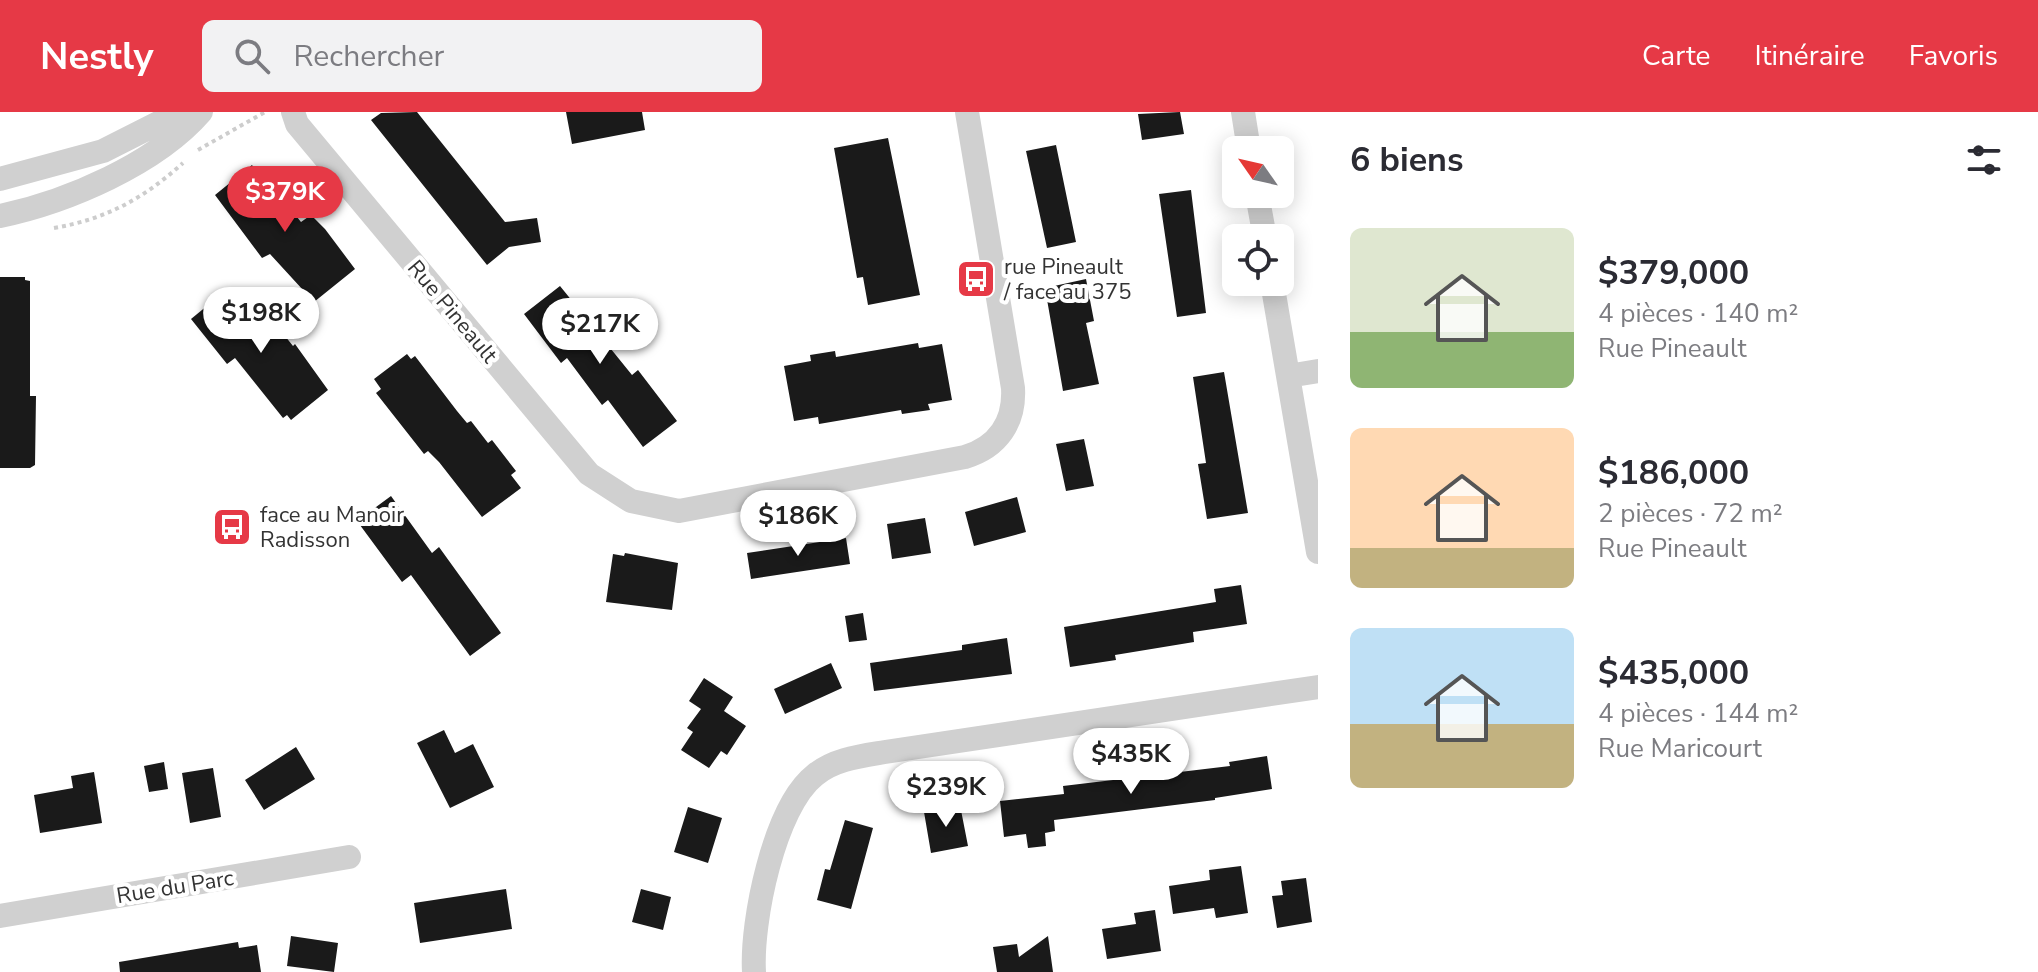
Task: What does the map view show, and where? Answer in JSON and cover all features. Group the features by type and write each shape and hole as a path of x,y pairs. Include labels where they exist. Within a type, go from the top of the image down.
{"street":[{"path":"0,179 103,151 180,112"},
{"path":"0,216 64,198 122,170 183,133 201,112"},
{"name":"Rue Pineault","path":"293,112 297,124 589,474 631,501 679,511 965,457 982,451 1003,432 1011,415 1013,388 967,112"},
{"path":"1243,112 1247,136"},
{"path":"1274,296 1318,552"},
{"path":"1288,376 1318,371"},
{"path":"754,972 756,924 778,843 795,798 822,770 885,752 1318,687"},
{"name":"Rue du Parc","path":"0,916 349,857"}],"building":[{"path":"417,112 505,222 537,218 541,242 509,247 487,265 371,120 381,113"},
{"path":"566,112 642,112 645,130 572,144"},
{"path":"1180,112 1184,134 1142,140 1138,114"},
{"path":"888,138 920,295 868,305 863,277 857,278 834,148"},
{"path":"1056,145 1076,242 1047,248 1026,151"},
{"path":"252,165 301,222 311,215 325,229 355,269 314,302 270,254 262,258 215,195"},
{"path":"1191,190 1206,313 1177,317 1159,194"},
{"path":"0,277 25,277 30,281 30,396 36,396 35,465 30,468 0,468"},
{"path":"1086,279 1094,321 1086,323 1099,384 1063,391 1045,288"},
{"path":"560,286 632,375 638,370 677,421 643,447 608,400 602,405 567,358 561,363 524,314"},
{"path":"230,287 267,334 277,326 293,346 295,344 328,390 291,420 287,415 283,418 235,358 227,364 191,319"},
{"path":"918,343 919,348 942,344 952,400 928,404 930,410 902,414 901,410 819,424 818,417 794,421 784,366 811,361 810,355 835,351 836,357"},
{"path":"407,354 411,359 415,356 467,423 471,421 488,443 492,440 516,471 511,475 521,488 482,517 439,462 428,451 424,454 376,393 381,389 374,379"},
{"path":"1224,372 1248,513 1207,519 1198,464 1206,463 1193,377"},
{"path":"1084,439 1094,486 1066,491 1056,444"},
{"path":"391,496 432,553 439,547 501,633 470,656 411,575 402,582 357,521"},
{"path":"1017,497 1026,532 974,546 965,512"},
{"path":"925,518 931,553 892,559 887,524"},
{"path":"846,538 850,564 751,579 747,553"},
{"path":"625,553 678,563 672,610 606,602 613,554 624,556"},
{"path":"1241,585 1247,624 1193,632 1194,642 1115,655 1116,660 1070,667 1064,627 1216,602 1214,589"},
{"path":"863,613 867,640 849,642 845,616"},
{"path":"1007,638 1012,674 874,691 870,663 962,650 962,645"},
{"path":"831,663 842,688 785,714 774,689"},
{"path":"704,678 733,697 724,711 746,726 727,755 721,751 709,768 681,750 693,732 687,728 701,709 689,701"},
{"path":"444,730 455,753 473,744 494,787 450,808 417,743"},
{"path":"296,747 315,779 264,810 245,780"},
{"path":"1267,756 1272,789 1215,800 1054,820 1055,831 1045,833 1046,846 1028,848 1026,834 1004,837 1000,801 1064,794 1063,786 1230,766 1229,762"},
{"path":"164,762 168,789 149,792 144,766"},
{"path":"213,768 221,817 190,823 182,773"},
{"path":"94,772 102,823 40,833 34,795 73,788 71,776"},
{"path":"960,805 968,846 931,853 924,812"},
{"path":"688,807 722,818 708,863 674,852"},
{"path":"845,820 873,828 851,909 817,900 825,869 830,870"},
{"path":"1241,866 1248,913 1216,918 1214,908 1173,914 1169,886 1210,880 1209,870"},
{"path":"1306,878 1312,922 1277,928 1272,896 1283,895 1281,881"},
{"path":"506,889 512,929 420,943 414,903"},
{"path":"641,889 671,897 663,930 632,922"},
{"path":"1155,910 1161,951 1107,959 1102,929 1136,924 1134,913"},
{"path":"291,936 338,943 334,972 287,966"},
{"path":"1048,936 1053,972 997,972 993,947 1017,944 1019,957"},
{"path":"238,942 239,948 257,945 261,972 120,972 119,962"}],"place":[{"name":"rue Pineault / face au 375","path":"976,279"},
{"name":"face au Manoir Radisson","path":"232,527"}]}
